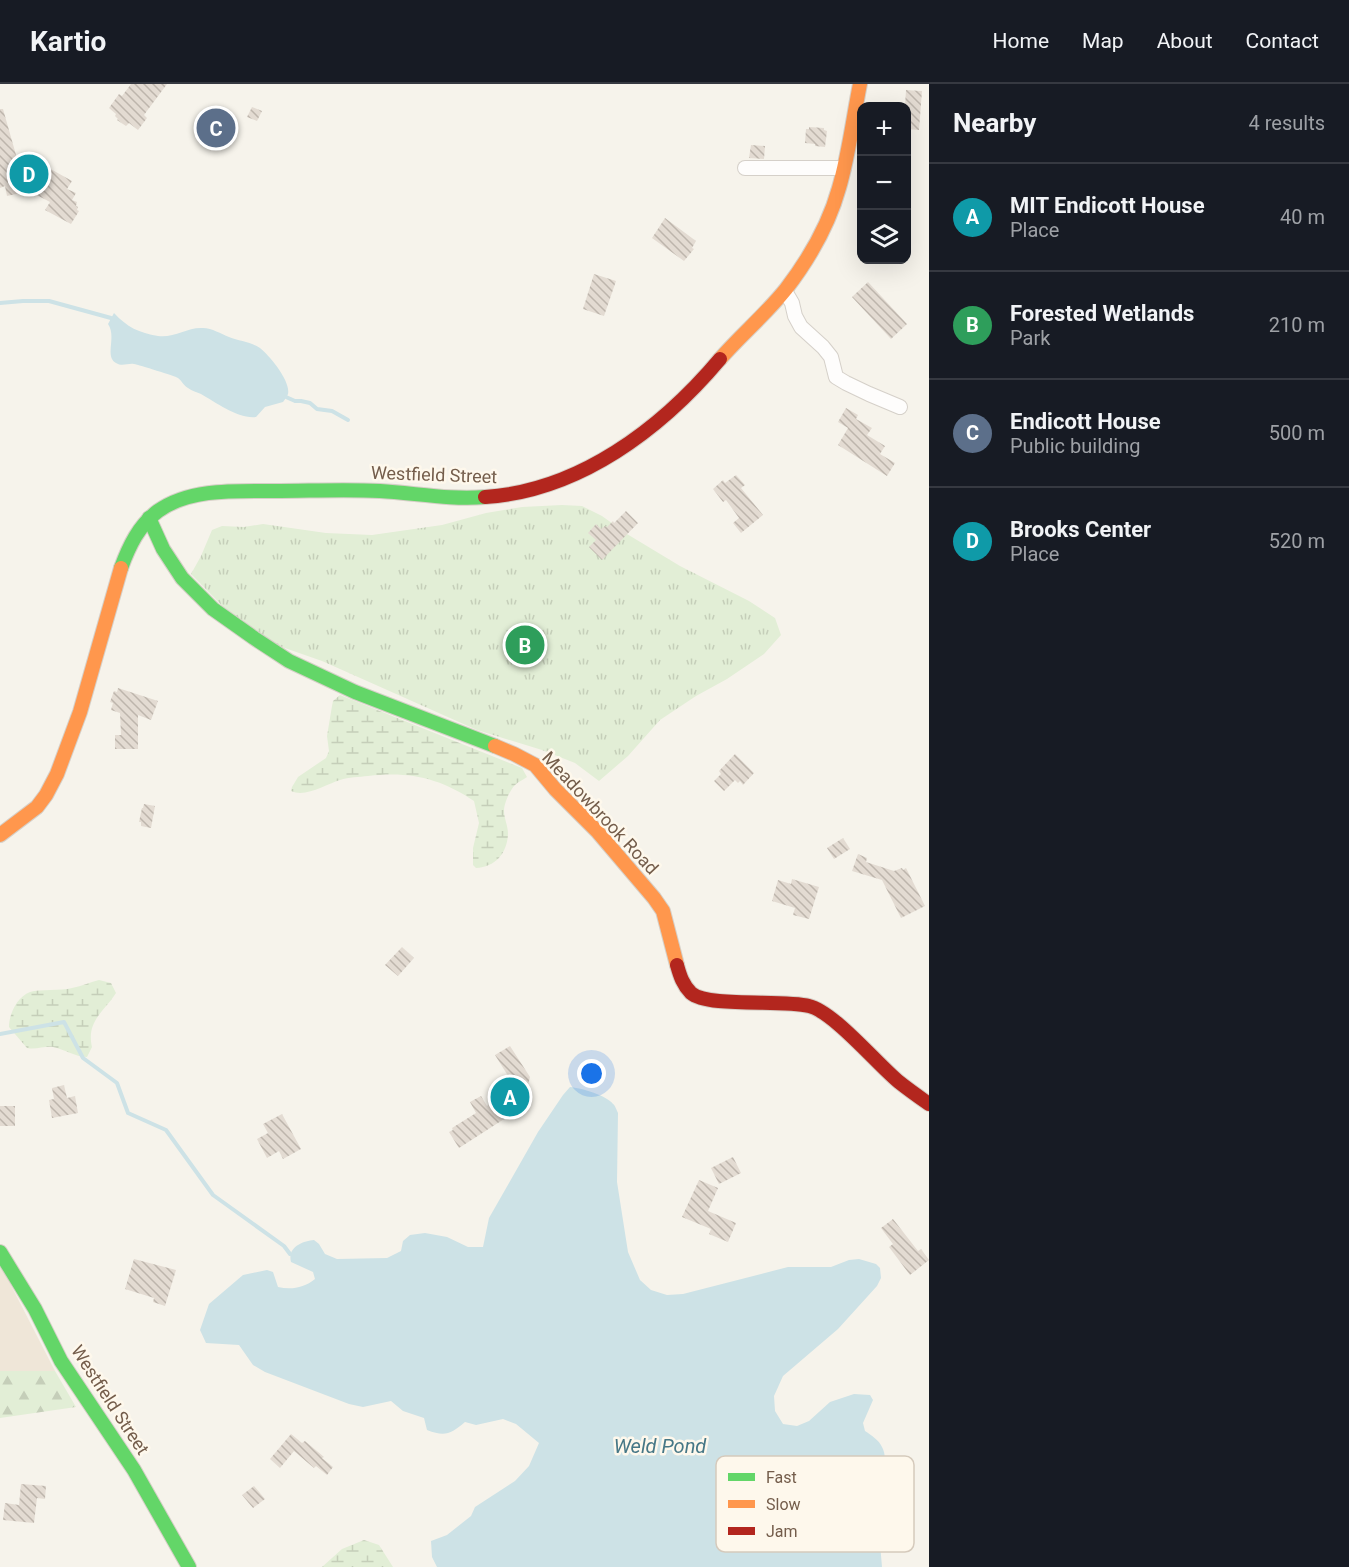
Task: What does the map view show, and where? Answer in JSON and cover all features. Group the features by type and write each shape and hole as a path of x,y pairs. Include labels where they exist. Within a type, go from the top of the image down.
{"street":[{"name":"Westfield Street","path":"0,835 40,804 60,770 78,720 123,565 136,534 149,518 161,508 191,497 238,491 376,491 477,498 515,495 541,488 609,455 656,422 698,384 730,347 785,291 815,245 828,220 849,149 860,84"},
{"path":"745,168 844,168"},
{"path":"785,291 801,327 831,357 836,376 861,391 900,407"},
{"name":"Meadowbrook Road","path":"149,518 163,549 182,578 213,609 289,661 355,692 514,754 535,765 611,847 663,910 682,982 693,995 712,1000 792,1003 811,1006 824,1013 899,1082 929,1104"},
{"name":"Westfield Street","path":"0,1252 35,1309 61,1361 134,1470 189,1567"}],"shaded area":[{"path":"0,1264 55,1371 0,1371"}],"green space":[{"path":"582,506 602,516 680,566 749,601 775,618 781,635 764,654 660,720 628,756 599,781 575,763 477,730 322,661 253,637 191,574 212,530 222,526 244,527 263,524 326,533 372,535 442,525 486,513 522,507"},
{"path":"340,695 522,768 527,777 513,787 505,804 504,814 508,834 505,848 499,858 483,867 476,868 473,865 473,848 479,823 474,801 449,787 424,778 397,775 354,777 303,793 291,791 298,777 326,758 329,751 327,736 333,701"},
{"path":"99,980 111,983 116,993 94,1023 92,1047 87,1057 53,1047 27,1048 9,1027 15,1006 25,994 34,991 67,989"},
{"path":"0,1371 55,1371 76,1407 0,1418"},
{"path":"364,1540 379,1545 393,1567 322,1567 342,1549"}],"water":[{"path":"114,313 129,326 151,335 164,336 206,328 256,346 269,356 283,376 288,395 283,402 265,407 256,417 242,416 191,390 175,377 134,364 118,364 111,356 111,335 108,324"},
{"name":"Weld Pond","path":"570,1087 587,1090 610,1101 618,1113 617,1182 628,1252 640,1280 651,1290 667,1295 683,1294 788,1267 831,1267 859,1259 876,1264 880,1268 881,1278 877,1286 838,1329 783,1376 774,1396 775,1411 783,1424 797,1426 809,1421 830,1402 854,1394 870,1395 873,1400 863,1423 865,1431 877,1440 885,1456 716,1456 716,1552 881,1552 882,1567 437,1567 432,1557 431,1541 447,1535 471,1516 475,1507 515,1481 529,1466 539,1443 516,1424 503,1419 476,1425 465,1422 448,1433 433,1432 427,1430 424,1418 403,1411 391,1401 363,1407 349,1404 265,1372 253,1365 239,1345 206,1343 200,1330 209,1304 243,1275 267,1270 273,1272 278,1287 288,1288 297,1288 315,1279 313,1272 291,1262 291,1252 305,1242 314,1240 325,1254 337,1259 387,1258 401,1251 403,1241 410,1235 425,1233 447,1237 468,1247 483,1247 489,1218 538,1132"}],"building":[{"path":"131,84 167,84 144,115 147,118 138,130 129,123 126,126 117,120 116,114 109,108 119,94 122,96"},
{"path":"906,90 922,91 919,130 911,129 911,102 905,102"},
{"path":"252,107 262,111 257,121 247,117"},
{"path":"0,109 3,109 18,162 31,158 72,181 67,189 76,193 72,200 77,202 76,206 79,211 71,224 45,210 50,202 29,191 7,196 5,186 0,188"},
{"path":"809,127 824,128 827,131 825,147 805,143 806,129"},
{"path":"751,145 765,146 764,159 749,158"},
{"path":"665,218 696,241 692,248 694,249 684,261 652,238"},
{"path":"594,274 616,281 604,316 583,309"},
{"path":"868,282 907,324 891,339 852,297"},
{"path":"846,408 858,415 856,419 872,428 867,435 885,446 880,454 895,463 887,476 838,445 848,428 838,422"},
{"path":"736,475 745,485 741,488 763,515 741,533 733,523 739,518 726,500 723,502 713,489 723,480 725,483"},
{"path":"626,511 638,523 602,560 589,547 596,540 588,533 596,524 601,529 613,521 614,523"},
{"path":"118,688 158,701 151,720 138,715 138,749 115,749 115,735 121,735 120,713 111,710 113,703 110,702 114,691 117,692"},
{"path":"735,754 754,773 743,785 740,781 738,783 735,780 724,791 714,781 721,774 719,771"},
{"path":"144,804 155,806 151,828 141,826 139,822"},
{"path":"843,838 850,849 834,859 827,848"},
{"path":"858,854 867,858 866,862 894,871 906,868 925,906 901,918 882,880 852,871"},
{"path":"792,879 819,887 809,919 793,915 795,908 772,901 778,880 791,884"},
{"path":"402,947 414,958 398,976 385,965"},
{"path":"510,1046 530,1077 524,1101 521,1097 518,1099 523,1107 459,1148 449,1132 476,1113 470,1102 481,1096 487,1106 515,1087 495,1055"},
{"path":"64,1085 67,1098 75,1096 78,1113 52,1118 49,1100 54,1099 52,1088"},
{"path":"0,1106 15,1106 15,1126 0,1126"},
{"path":"282,1114 301,1149 283,1159 279,1151 267,1158 257,1139 268,1133 263,1124"},
{"path":"733,1157 741,1173 719,1184 711,1168"},
{"path":"699,1180 718,1188 708,1211 736,1223 728,1242 709,1234 711,1229 682,1217"},
{"path":"893,1219 918,1251 921,1249 929,1260 910,1275 889,1247 893,1244 881,1228"},
{"path":"134,1259 176,1270 165,1306 153,1302 154,1298 125,1289"},
{"path":"291,1434 302,1443 305,1441 333,1467 327,1475 316,1466 314,1468 294,1451 280,1468 270,1459"},
{"path":"21,1484 46,1486 45,1499 37,1498 34,1523 3,1520 5,1503 19,1505"},
{"path":"254,1486 265,1499 253,1508 242,1495"}],"waterway":[{"path":"0,303 49,301 111,318"},
{"path":"286,397 310,403 317,409 332,411 348,420"},
{"path":"0,1034 64,1022 83,1058 117,1083 128,1113 166,1130 213,1195 284,1246 290,1254"}],"traffic: fast":[{"path":"121,568 135,536 158,511 184,498 214,492 354,490 446,497 485,497"},
{"path":"149,518 163,549 182,578 213,609 254,638 289,661 355,692 495,746"},
{"path":"0,1252 35,1309 61,1361 134,1470 189,1567"}],"traffic: slow":[{"path":"720,359 786,289 803,266 817,241 835,201 848,149 860,84"},
{"path":"0,835 37,807 57,774 80,712 121,568"},
{"path":"495,746 535,765 555,789 597,831 654,898 663,911 677,965"}],"traffic: jam":[{"path":"485,497 520,492 553,483 616,452 672,409 720,359"},
{"path":"677,965 686,987 700,998 729,1002 797,1004 819,1010 843,1028 899,1082 929,1104"}],"place":[{"name":"Endicott House","path":"216,128"},
{"name":"Brooks Center","path":"29,174"},
{"name":"Forested Wetlands","path":"525,645"},
{"name":"MIT Endicott House","path":"510,1097"}]}
